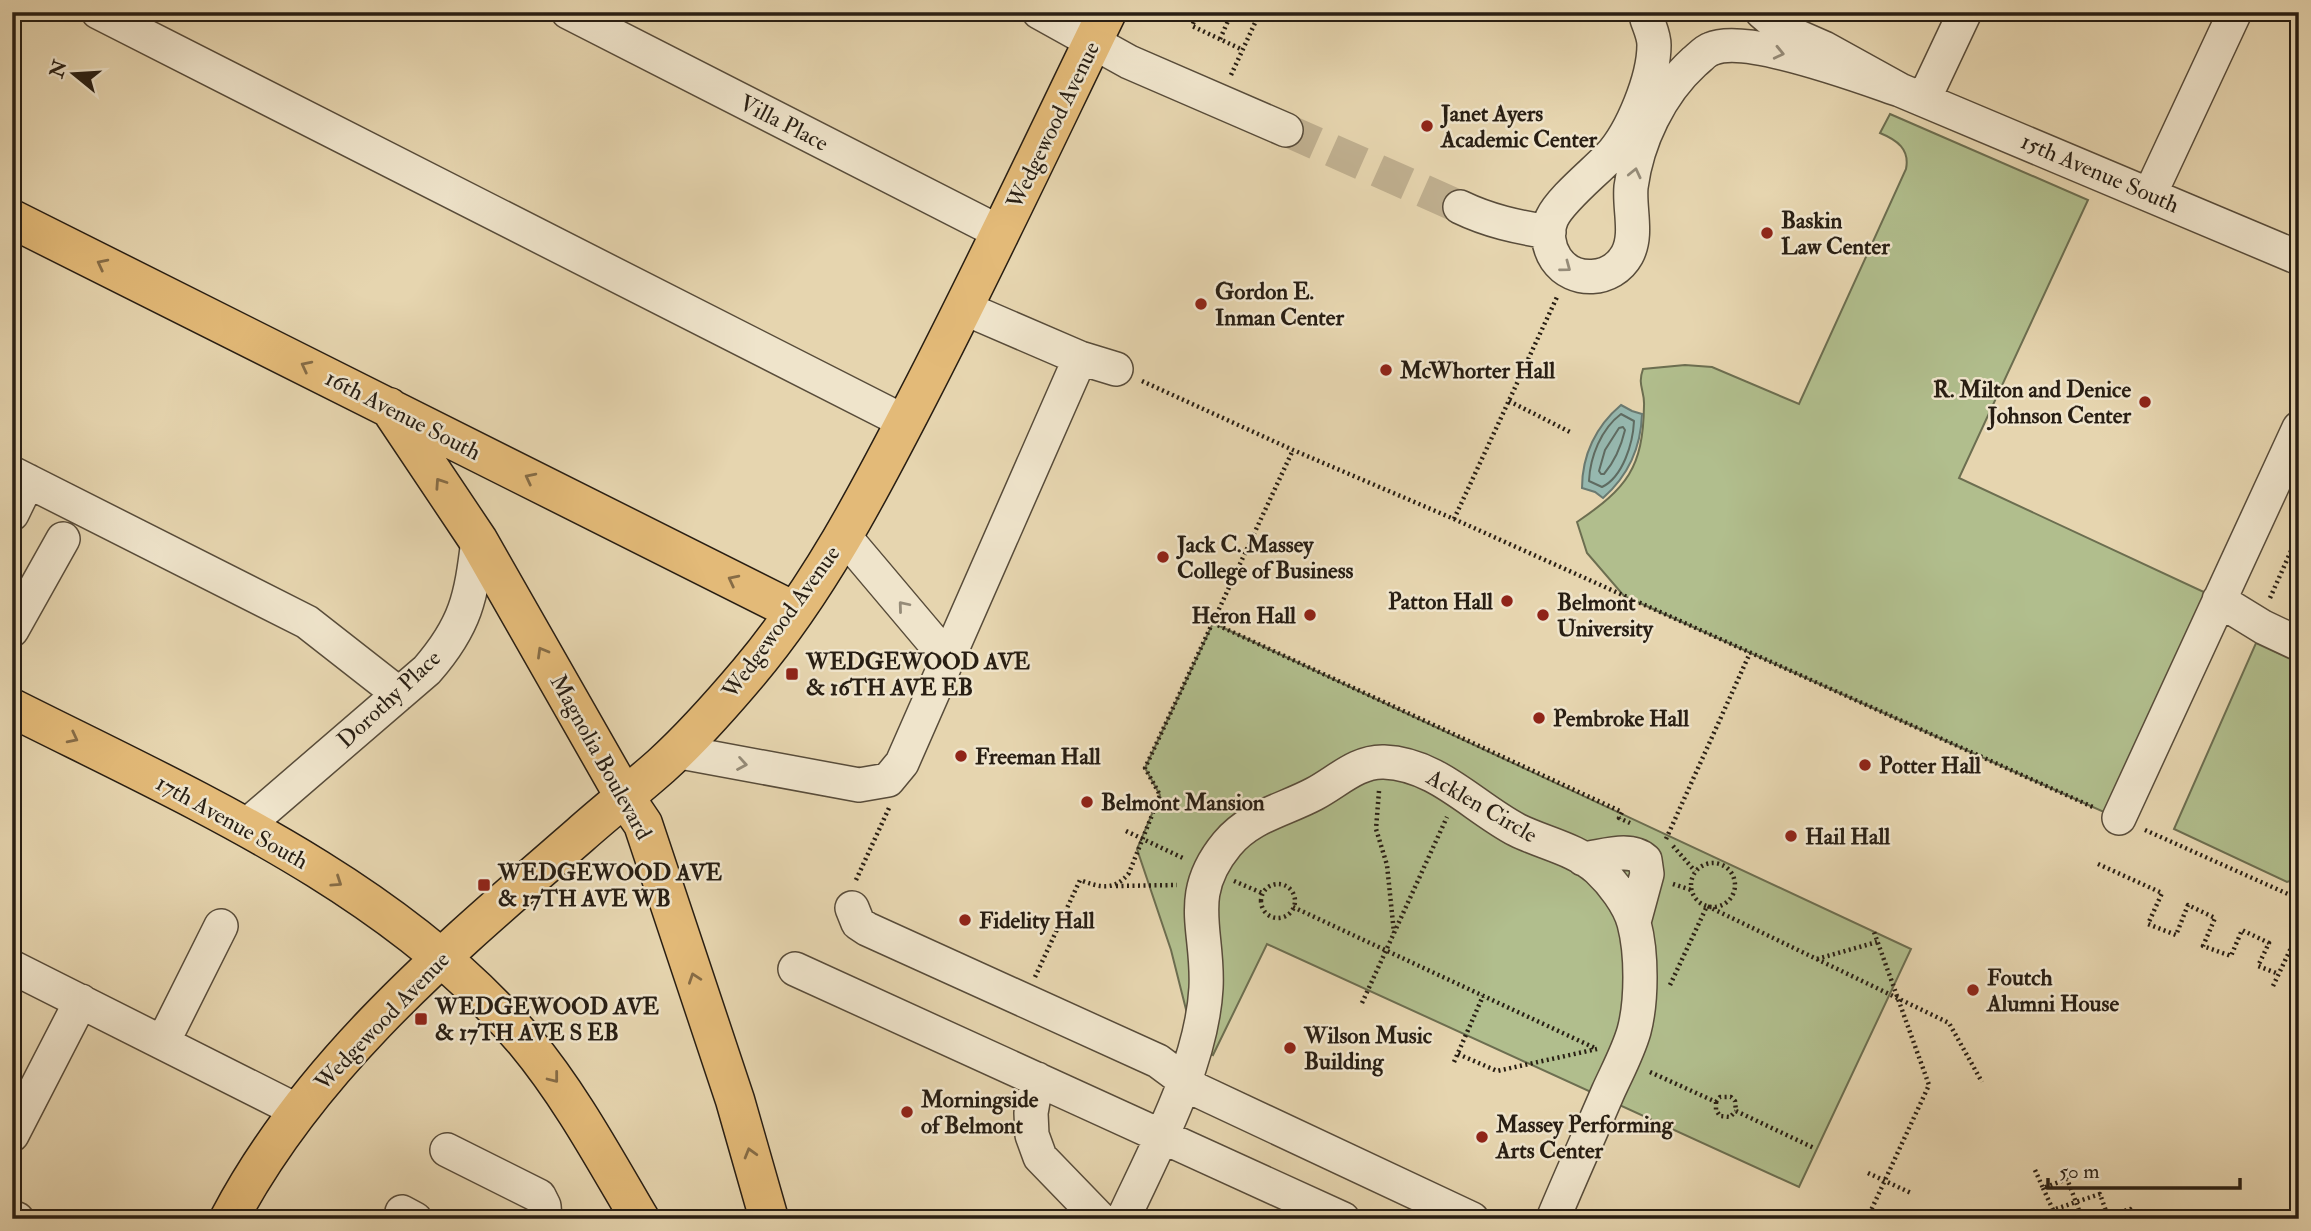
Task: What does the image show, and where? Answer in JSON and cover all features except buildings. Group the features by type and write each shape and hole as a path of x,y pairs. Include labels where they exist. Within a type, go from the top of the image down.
{"main road":[{"name":"Wedgewood Avenue","path":"229,1219 242,1194 298,1111 373,1025 439,958 675,751 752,669 844,536 964,308 1100,27"},
{"name":"16th Avenue South","path":"12,219 794,611"},
{"name":"Magnolia Boulevard","path":"389,407 478,540 624,796 643,824 735,1100 769,1219"},
{"name":"17th Avenue South","path":"12,708 247,825 400,926 439,958"},
{"path":"439,958 481,995 524,1040 562,1088 640,1219"}],"street":[{"path":"98,12 905,422"},
{"name":"Villa Place","path":"568,12 1001,233"},
{"path":"1039,12 1100,27 1129,62 1286,130"},
{"path":"1626,250 1631,188 1642,144 1672,83 1712,48 1722,44 1734,33 1746,12"},
{"name":"15th Avenue South","path":"1762,12 1783,30 1912,94"},
{"path":"1912,94 1965,12"},
{"path":"2150,194 2235,12"},
{"path":"1460,207 1502,224 1555,219 1613,153 1640,103 1650,73 1654,47 1646,16"},
{"name":"15th Avenue South","path":"1646,16 1657,34 1675,46 1696,51 1732,46 1770,50 1830,66 1912,94 2299,258"},
{"path":"1592,193 1610,198 1625,212 1631,227 1626,250 1609,272 1583,276 1569,271 1554,256 1549,241 1555,219 1569,199 1592,193"},
{"path":"964,308 1080,358 1116,369"},
{"path":"675,751 859,785 888,780 902,763 1080,358"},
{"path":"2119,818 2299,428"},
{"path":"12,514 20,477 307,622 399,694"},
{"path":"844,536 947,659"},
{"path":"12,630 63,539"},
{"name":"Dorothy Place","path":"247,825 427,670 439,656 468,605 478,540"},
{"path":"2219,600 2263,627 2299,644"},
{"path":"1123,1219 1181,1089 1204,1011 1206,960 1200,906 1208,875 1216,859 1234,835 1244,827 1269,813 1317,793 1359,767 1374,762"},
{"name":"Acklen Circle","path":"1374,762 1413,768 1459,791 1512,827 1583,859 1598,869 1618,893 1634,922 1640,997 1633,1034 1553,1219"},
{"path":"852,908 858,923 867,929 1158,1061 1181,1089 1197,1090 1472,1219"},
{"path":"163,1042 221,926"},
{"path":"12,967 298,1111"},
{"path":"795,969 1343,1219"},
{"path":"12,1135 80,1001"},
{"path":"1037,1079 1031,1112 1032,1135 1040,1157 1100,1219"},
{"path":"447,1150 540,1196 545,1219"}],"path":[{"path":"1198,12 1192,26 1243,50"},
{"path":"1220,39 1232,12"},
{"path":"1228,82 1260,12"},
{"path":"1454,519 1569,271"},
{"path":"1116,369 2299,899"},
{"path":"1508,401 1570,432"},
{"path":"1112,886 1120,883 1129,873 1160,795 1145,768 1293,450"},
{"path":"2270,599 2299,533"},
{"path":"1213,623 1622,812 1619,818 1631,824"},
{"path":"1667,840 1750,653"},
{"path":"1374,762 1380,799 1376,829 1387,864 1394,934"},
{"path":"1362,1003 1459,791"},
{"path":"1126,831 1208,875 1262,893"},
{"path":"1655,834 1667,840 1695,872"},
{"path":"1707,906 1721,906 1732,897 1735,883 1733,876 1723,865 1707,863 1691,878 1692,893 1700,904 1949,1023 1982,1082"},
{"path":"2098,864 2162,893 2148,925 2176,935 2188,905 2215,918 2203,946 2231,956 2242,930 2269,943 2258,966 2279,974"},
{"path":"1024,1000 1080,880 1097,887 1208,875"},
{"path":"1271,885 1286,887 1294,896 1293,907 1285,916 1269,916 1261,905 1262,893 1271,885"},
{"path":"1668,994 1669,986 1707,906"},
{"path":"1293,907 1598,1049 1497,1071 1458,1054"},
{"path":"2273,986 2299,931"},
{"path":"1867,1219 1929,1085 1874,932"},
{"path":"1816,959 1877,942"},
{"path":"1454,1062 1483,996"},
{"path":"1622,1060 1716,1102"},
{"path":"1720,1097 1731,1097 1735,1101 1736,1111 1730,1117 1720,1116 1716,1110 1716,1102 1720,1097"},
{"path":"1736,1111 1814,1148"},
{"path":"2035,1170 2053,1210 2100,1194 2106,1218 2130,1209 2135,1219"},
{"path":"1868,1173 1911,1192"},
{"path":"2043,1188 2067,1179 2082,1219"}],"green space":[{"path":"1890,114 2088,200 1959,478 2206,593 2106,813 1624,596 1587,553 1577,522 1620,487 1636,461 1643,427 1643,369 1685,365 1712,367 1799,404 1906,169 1906,156 1901,146 1880,133"},
{"path":"1213,623 1911,949 1799,1187 1267,944 1213,1055 1195,1045 1171,950 1137,849 1160,795 1145,768"},
{"path":"2256,643 2299,663 2299,878 2287,882 2174,829"}],"water":[{"path":"1621,405 1642,414 1639,438 1632,460 1620,480 1603,498 1582,488 1585,464 1592,442 1604,422"}],"tunnel":[{"path":"1286,130 1460,207"}],"place":[{"name":"Janet Ayers Academic Center","path":"1427,126"},
{"name":"Baskin Law Center","path":"1767,233"},
{"name":"Gordon E. Inman Center","path":"1201,304"},
{"name":"McWhorter Hall","path":"1386,370"},
{"name":"R. Milton and Denice Johnson Center","path":"2145,402"},
{"name":"Jack C. Massey College of Business","path":"1163,557"},
{"name":"Patton Hall","path":"1507,601"},
{"name":"Heron Hall","path":"1310,615"},
{"name":"Belmont University","path":"1543,615"},
{"name":"WEDGEWOOD AVE & 16TH AVE EB","path":"792,674"},
{"name":"Pembroke Hall","path":"1539,718"},
{"name":"Freeman Hall","path":"961,756"},
{"name":"Potter Hall","path":"1865,765"},
{"name":"Belmont Mansion","path":"1087,802"},
{"name":"Hail Hall","path":"1791,836"},
{"name":"WEDGEWOOD AVE & 17TH AVE WB","path":"484,885"},
{"name":"Fidelity Hall","path":"965,920"},
{"name":"Foutch Alumni House","path":"1973,990"},
{"name":"WEDGEWOOD AVE & 17TH AVE S EB","path":"421,1019"},
{"name":"Wilson Music Building","path":"1290,1048"},
{"name":"Morningside of Belmont","path":"907,1112"},
{"name":"Massey Performing Arts Center","path":"1482,1137"}]}
